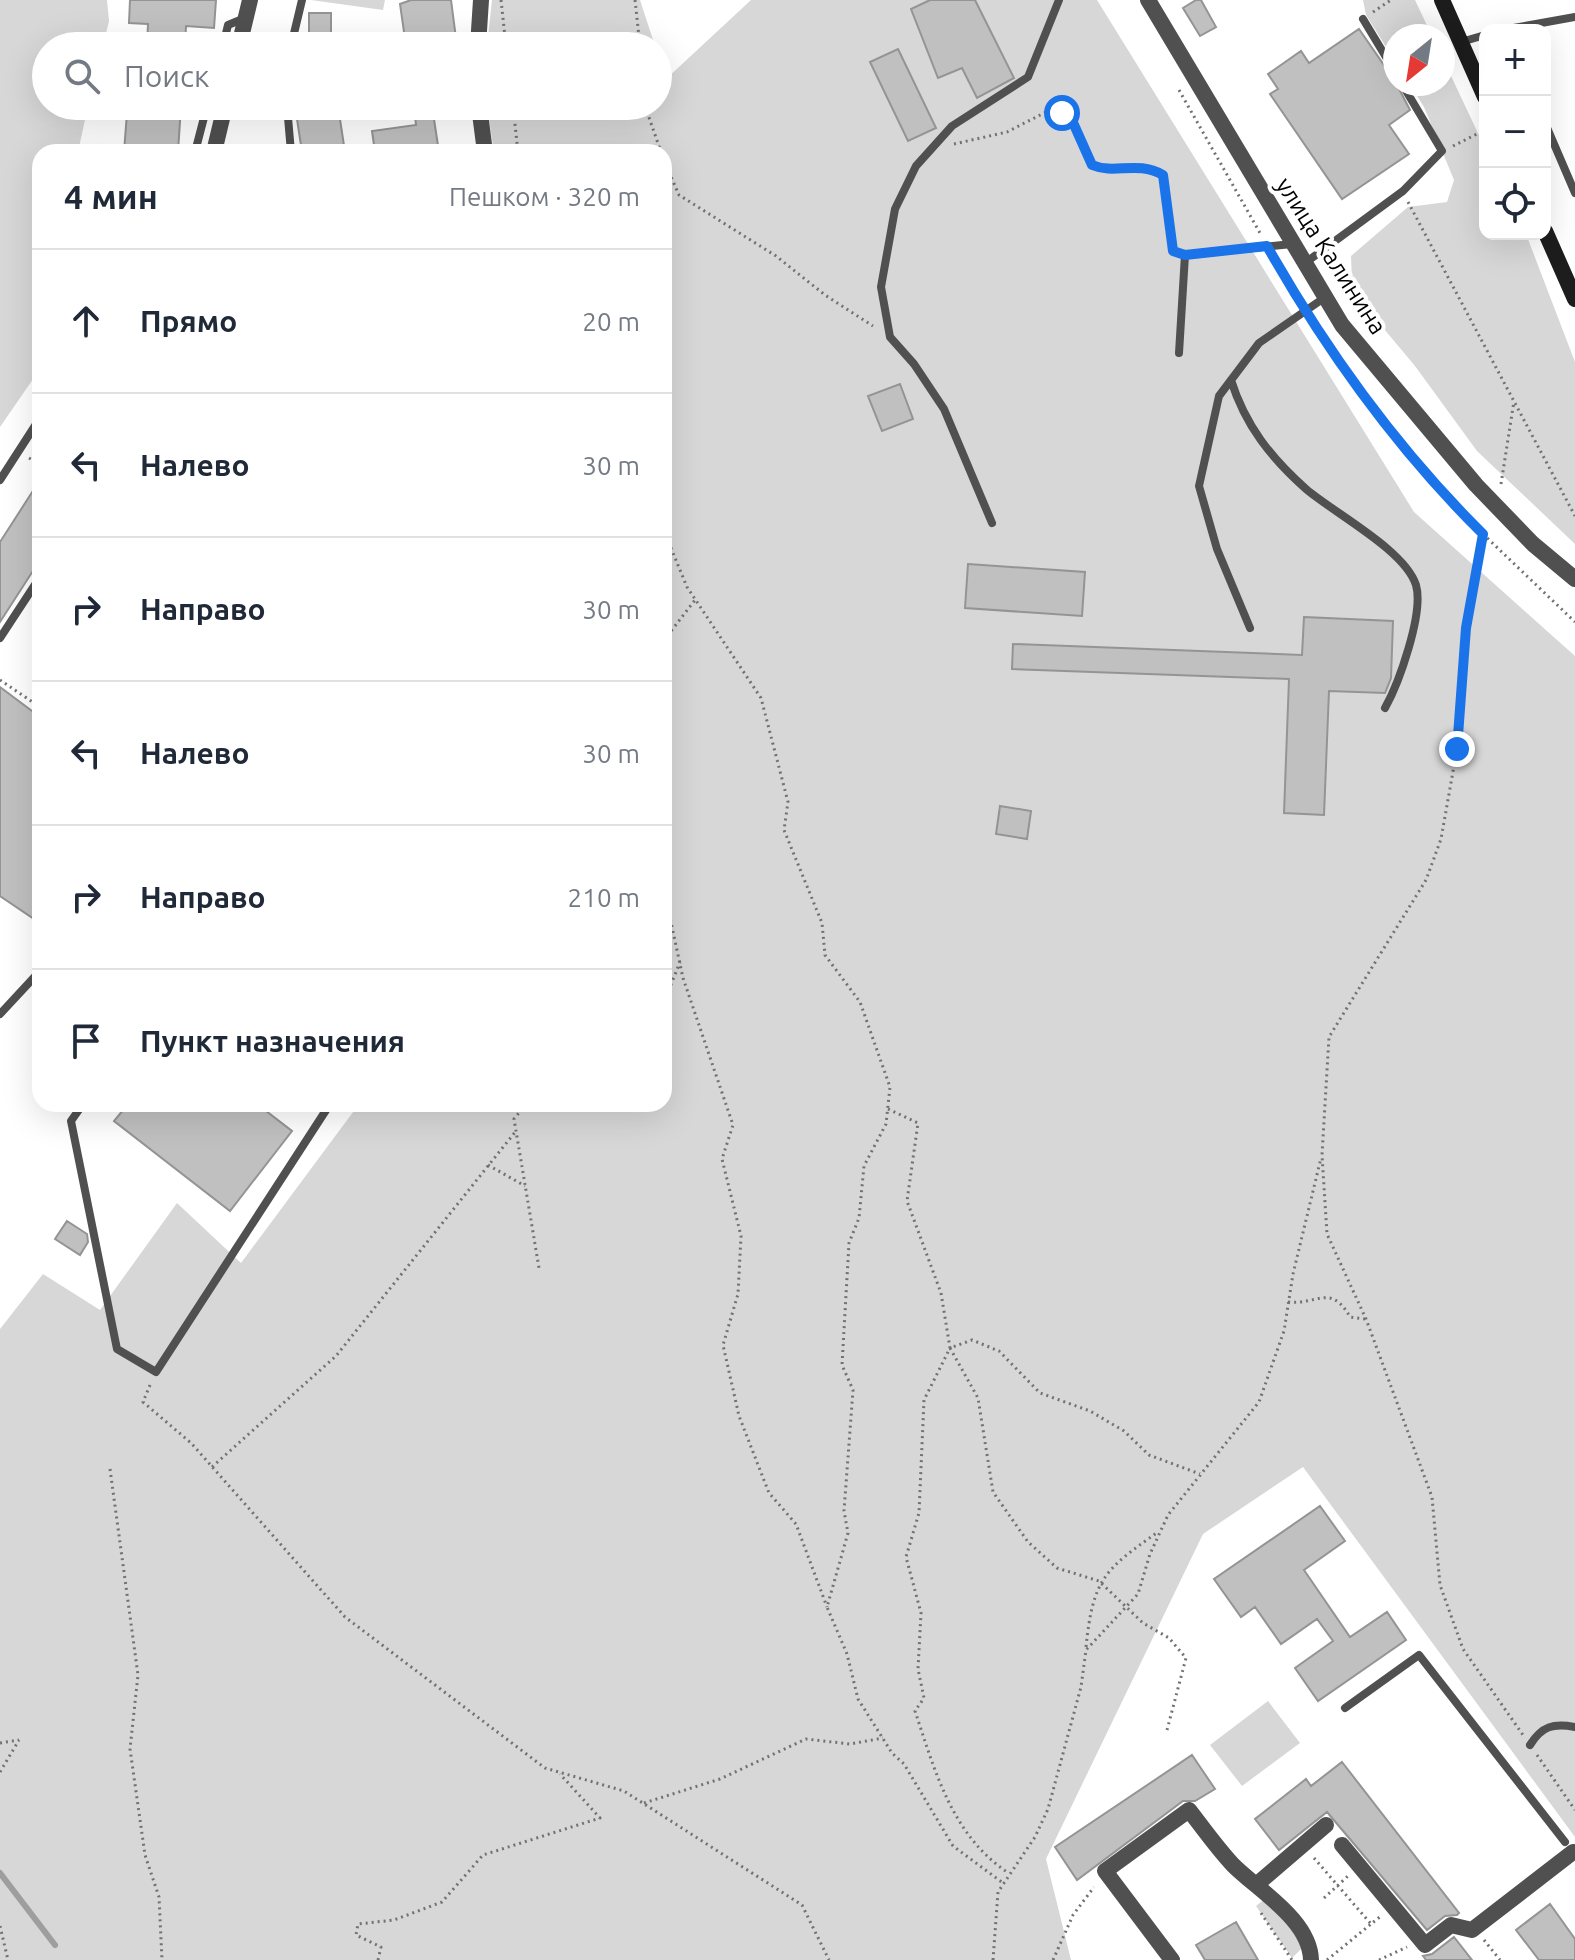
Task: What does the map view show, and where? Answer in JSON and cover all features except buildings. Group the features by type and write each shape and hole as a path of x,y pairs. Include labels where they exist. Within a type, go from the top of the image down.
{"main road":[{"path":"1442,0 1485,96"},
{"path":"1549,240 1575,299"}],"street":[{"path":"242,32 250,0"},
{"path":"479,32 481,0"},
{"name":"улица Калинина","path":"1148,0 1324,298 1407,406 1476,485 1533,544 1575,579"},
{"path":"216,144 222,120"},
{"path":"481,120 484,144"},
{"path":"1172,1960 1105,1871 1189,1810 1232,1864 1278,1904 1311,1946 1311,1960"},
{"path":"1256,1885 1326,1825"},
{"path":"1342,1845 1425,1945 1451,1925 1472,1930 1571,1850"}],"lane":[{"path":"294,32 302,0"},
{"path":"992,523 944,409 914,364 890,337 881,287 895,209 916,166 952,126 1028,77 1059,0"},
{"path":"226,32 228,25 246,17"},
{"path":"1537,24 1575,17"},
{"path":"1363,19 1383,52"},
{"path":"1460,42 1479,37"},
{"path":"1304,264 1403,191 1442,151 1409,96"},
{"path":"197,144 203,120"},
{"path":"288,120 290,144"},
{"path":"1551,137 1575,193"},
{"path":"1179,353 1185,255 1292,244"},
{"path":"1250,628 1217,549 1199,486 1219,396 1259,343 1324,298"},
{"path":"1231,380 1240,409 1269,454 1307,490 1391,552 1416,585 1413,629 1402,679 1385,708"},
{"path":"0,480 32,430"},
{"path":"0,638 32,589"},
{"path":"0,1014 32,980"},
{"path":"77,1112 71,1121 117,1349 156,1372 325,1112"},
{"path":"1345,1708 1419,1655 1571,1850"},
{"path":"1530,1745 1539,1731 1550,1726 1575,1727"}],"path":[{"path":"501,0 504,32"},
{"path":"635,0 638,32"},
{"path":"1363,19 1391,0"},
{"path":"1174,80 1304,312 1368,405 1418,467 1575,622"},
{"path":"930,150 1007,132 1046,112 1062,113 1071,118 1092,165 1103,170 1149,167 1163,175 1173,251 1185,255"},
{"path":"515,120 517,144"},
{"path":"650,120 658,144"},
{"path":"1442,151 1479,133"},
{"path":"672,179 679,195 776,256 825,295 890,337"},
{"path":"1403,191 1575,516"},
{"path":"1501,489 1514,401"},
{"path":"1483,534 1466,628 1457,749 1441,839 1426,880 1329,1037 1322,1155 1327,1234 1366,1319 1432,1497 1440,1585 1463,1649 1575,1810"},
{"path":"672,555 696,599 761,698 788,802 784,830 822,923 825,955 860,1002 890,1087 886,1124 864,1166 859,1218 849,1243 842,1365 853,1390 844,1511 848,1533 827,1607"},
{"path":"672,630 696,599"},
{"path":"0,680 32,702"},
{"path":"672,926 714,1076 733,1125 722,1159 741,1236 738,1294 723,1345 739,1416 769,1493 796,1524 847,1654 858,1699 904,1764 953,1846 1003,1883"},
{"path":"672,982 680,962"},
{"path":"888,1109 918,1123 907,1201 941,1293 950,1348 978,1398 993,1492 1028,1542 1057,1568 1099,1581 1143,1623 1169,1638 1186,1658 1167,1730"},
{"path":"520,1112 514,1119 539,1268"},
{"path":"212,1467 336,1356 516,1131"},
{"path":"1086,1650 1138,1594 1161,1530 1200,1474 1259,1402 1284,1331 1322,1155"},
{"path":"488,1165 525,1186"},
{"path":"1288,1302 1327,1297 1343,1303 1350,1317 1366,1319"},
{"path":"1008,1872 986,1857 945,1799 915,1711 924,1698 918,1669 921,1613 906,1557 919,1513 924,1400 950,1348 972,1340 999,1351 1013,1369 1040,1393 1090,1411 1124,1431 1149,1455 1200,1474"},
{"path":"156,1372 143,1402 191,1443 345,1617 545,1768 624,1791 802,1905 829,1960"},
{"path":"110,1469 138,1675 130,1749 145,1855 159,1897 162,1960"},
{"path":"993,1960 998,1892 1008,1872 1035,1837 1055,1788 1063,1746 1081,1687 1090,1610 1099,1581 1118,1560 1161,1530"},
{"path":"642,1803 720,1779 806,1739 850,1744 883,1738"},
{"path":"0,1743 19,1740 0,1772"},
{"path":"378,1960 381,1947 356,1935 358,1924 394,1920 442,1902 483,1855 600,1818 557,1771"},
{"path":"1303,1844 1371,1924"},
{"path":"1053,1960 1073,1915 1105,1871"},
{"path":"1324,1898 1352,1872"},
{"path":"1327,1960 1386,1911"},
{"path":"0,1926 8,1960"},
{"path":"1472,1930 1500,1960"},
{"path":"1379,1960 1421,1940"}],"shaded area":[{"path":"0,0 107,0 109,21 106,32 32,32 32,120 85,120 80,144 32,144 32,381 0,427"},
{"path":"311,0 385,0 383,10"},
{"path":"492,0 640,0 650,32 489,32"},
{"path":"751,0 1097,0 1414,512 1575,656 1575,1837 1303,1467 1203,1534 1046,1859 1071,1960 0,1960 0,1329 43,1274 100,1310 177,1203 241,1263 353,1112 672,1112 672,144 493,144 489,120 672,120 672,73"},
{"path":"1363,0 1415,0 1426,24 1383,24 1383,42 1366,15"},
{"path":"1455,84 1479,135 1479,240 1528,240 1575,362 1575,544 1477,451 1415,366 1364,305 1352,281 1351,256 1408,207 1447,202 1454,180 1417,96 1455,96"},
{"path":"1268,1701 1300,1743 1242,1786 1210,1745"},
{"path":"1266,1898 1307,1943 1292,1958 1256,1906"}],"waterway":[{"path":"0,1873 55,1945"}],"route":[{"path":"1062,113 1071,118 1092,165 1103,170 1125,166 1149,167 1163,175 1169,200 1173,251 1185,255 1267,246 1304,312 1368,405 1428,479 1483,534 1466,628 1457,749"}]}
